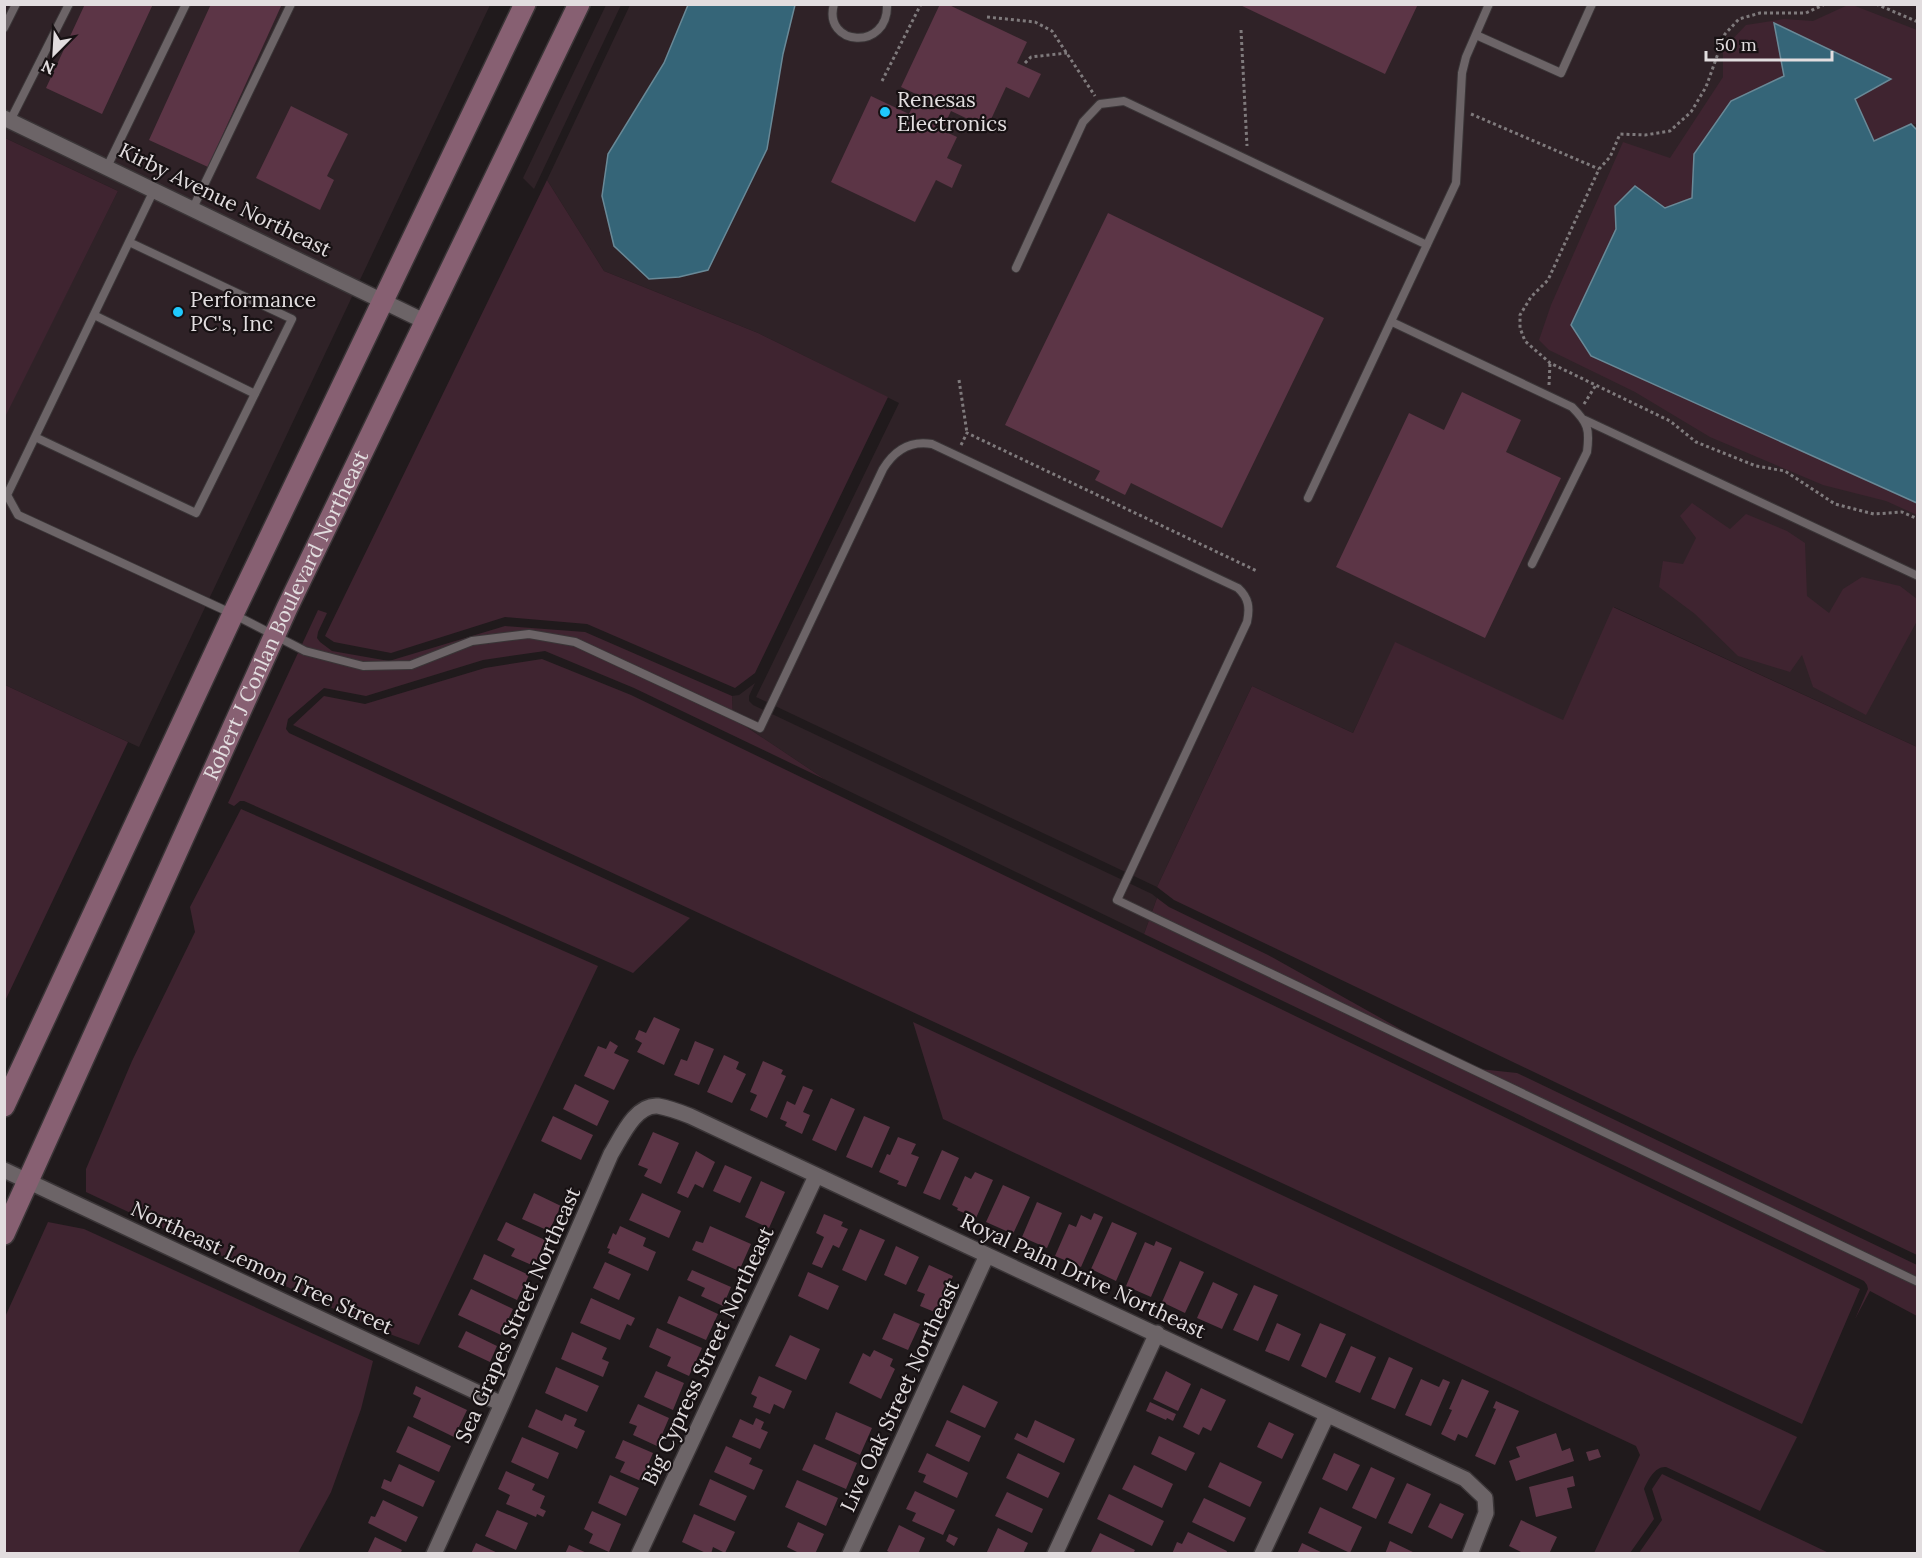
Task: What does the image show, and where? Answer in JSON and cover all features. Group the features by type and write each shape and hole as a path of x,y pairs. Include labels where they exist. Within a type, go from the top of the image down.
{"main road":[{"path":"4,1106 233,614 525,4"},
{"name":"Robert J Conlan Boulevard Northeast","path":"4,1234 274,634 579,4"}],"street":[{"name":"Kirby Avenue Northeast","path":"7,119 383,299 426,322"},
{"name":"Royal Palm Drive Northeast","path":"656,1106 690,1116 1157,1333 1327,1415 1447,1468 1466,1479 1485,1498 1486,1513 1470,1554"},
{"name":"Sea Grapes Street Northeast","path":"434,1554 611,1154 629,1124 642,1111 656,1106"},
{"name":"Northeast Lemon Tree Street","path":"4,1170 502,1404"},
{"name":"Big Cypress Street Northeast","path":"639,1554 816,1176"},
{"name":"Live Oak Street Northeast","path":"850,1554 987,1255"},
{"path":"1056,1554 1157,1333"},
{"path":"1262,1554 1327,1415"}],"lane":[{"path":"4,28 16,4"},
{"path":"7,119 69,4"},
{"path":"107,167 186,4"},
{"path":"193,208 291,4"},
{"path":"834,4 832,19 837,29 853,38 874,34 888,15 887,4"},
{"path":"1308,498 1456,183 1462,73 1466,57 1489,4"},
{"path":"1476,34 1561,73 1592,4"},
{"path":"1016,268 1083,122 1100,104 1124,101 1427,244"},
{"path":"154,190 7,495 18,515 233,614 305,651 363,666 411,665 472,641 529,634 574,642 760,728 883,469 890,459 907,446 923,442 932,444 1238,588 1248,601 1247,622 1117,900 1917,1282"},
{"path":"35,437 196,513 292,320 129,242"},
{"path":"94,315 255,394"},
{"path":"1392,322 1572,407 1585,420 1917,576"},
{"path":"1532,564 1587,452 1590,436 1585,420"}],"path":[{"path":"882,81 921,4"},
{"path":"1825,4 1806,13 1760,14 1739,19 1725,34 1706,87 1691,112 1670,131 1645,135 1620,134 1610,157 1599,169 1548,280 1531,297 1520,315 1520,328 1525,340 1550,363 1670,421 1696,442 1756,466 1785,471 1835,504 1874,514 1902,512 1917,519"},
{"path":"1876,4 1917,22"},
{"path":"987,17 1035,22 1052,31 1100,104"},
{"path":"1241,30 1248,160"},
{"path":"1026,63 1031,57 1067,53"},
{"path":"1460,110 1599,169"},
{"path":"1548,396 1550,363"},
{"path":"956,455 967,433 959,380"},
{"path":"1578,413 1596,385"},
{"path":"967,433 1257,571"}],"shaded area":[{"path":"1850,4 1917,30 1917,124 1911,124 1874,141 1855,99 1890,79 1784,76 1731,102 1694,154 1692,198 1616,229 1571,325 1591,356 1917,503 1917,515 1886,501 1823,485 1710,437 1635,392 1549,350 1539,340 1551,305 1623,142 1670,158 1723,77 1723,49 1746,25 1784,19 1813,21"},
{"path":"5,5 490,5 139,747 5,685 4,417 118,191 5,138"},
{"path":"606,5 621,5 534,189 523,178"},
{"path":"630,5 1917,5 1917,747 1614,607 1563,721 1395,643 1353,733 1252,686 1157,887 756,697 899,403 758,333 604,271 547,180"},
{"path":"5,138 118,191 5,417"},
{"path":"547,180 604,271 758,333 888,397 755,673 735,688 587,624 505,617 391,653 334,642 325,636"},
{"path":"1692,503 1730,529 1746,514 1787,531 1805,543 1807,596 1829,613 1843,589 1862,577 1900,586 1917,599 1917,621 1866,715 1813,687 1802,655 1790,672 1738,656 1695,614 1659,587 1663,561 1683,564 1696,538 1680,516"},
{"path":"1613,607 1917,747 1917,1255 1174,900 1157,887 1252,686 1353,733 1395,642 1563,720"},
{"path":"318,610 327,613 317,638 332,651 389,661 505,626 585,632 732,696 733,718 826,780 634,688 545,651 483,660 366,696 324,688 288,719 286,729 289,733 690,918 633,973 244,801 234,806 228,803"},
{"path":"542,659 631,695 1860,1289 1802,1424 293,725 324,696 365,704 485,668"},
{"path":"755,683 749,696 749,701 753,705 1152,894 1157,898 1144,934 826,780 733,718 732,696 739,695"},
{"path":"5,685 128,742 5,1001"},
{"path":"241,809 598,966 419,1345 379,1330 86,1192 86,1169 132,1061 195,932 190,907"},
{"path":"1157,898 1169,907 1268,955 1470,1068 1517,1073 1917,1265 1917,1316 1870,1291 1855,1319 1868,1289 1864,1281 1144,934"},
{"path":"913,1022 1797,1437 1760,1511 1662,1467 1652,1474 1644,1489 1654,1519 1630,1553 1594,1553 1640,1455 1636,1446 943,1119"},
{"path":"48,1222 84,1229 373,1361 361,1409 331,1492 298,1553 5,1553 5,1317"},
{"path":"1662,1474 1829,1553 1639,1553 1662,1520 1652,1489"}],"water":[{"path":"688,5 795,5 783,54 767,149 708,270 679,277 649,279 614,246 602,196 608,154 664,63"},
{"path":"1774,23 1891,79 1855,99 1874,141 1911,124 1917,130 1917,503 1591,356 1571,325 1616,229 1615,206 1635,186 1665,208 1692,198 1694,154 1731,101 1784,76"}],"building":[{"path":"85,4 153,4 102,114 46,88"},
{"path":"211,4 282,4 208,167 149,140"},
{"name":"Renesas Electronics","path":"940,4 947,4 1027,42 1017,63 1041,74 1029,98 1006,87 987,128 951,111 942,130 957,137 947,158 962,165 952,188 936,180 915,222 831,182 871,96 909,114 918,95 901,87"},
{"path":"1238,4 1418,4 1385,74"},
{"path":"291,106 348,134 327,176 334,180 320,210 256,178"},
{"path":"1108,213 1324,318 1222,528 1131,483 1125,495 1095,480 1100,471 1005,425"},
{"path":"1462,392 1521,420 1506,452 1561,478 1485,638 1336,567 1409,413 1444,430"},
{"path":"654,1017 680,1029 664,1065 637,1052 642,1043 635,1039 639,1030 646,1033"},
{"path":"610,1041 618,1046 614,1053 629,1060 614,1090 584,1076 598,1046 606,1049"},
{"path":"695,1041 714,1049 699,1085 674,1075 681,1059 687,1061"},
{"path":"724,1055 739,1062 736,1069 746,1074 732,1103 707,1092"},
{"path":"763,1061 783,1070 781,1074 786,1076 767,1118 750,1110 757,1095 750,1092"},
{"path":"575,1084 609,1101 597,1126 563,1109"},
{"path":"803,1086 813,1090 803,1112 810,1115 802,1134 785,1126 787,1122 780,1119 787,1101 795,1105"},
{"path":"831,1098 855,1109 836,1151 812,1140"},
{"path":"553,1116 593,1135 581,1160 541,1141"},
{"path":"864,1116 890,1127 872,1168 846,1157"},
{"path":"653,1132 679,1143 661,1184 644,1176 648,1169 638,1165"},
{"path":"898,1137 916,1144 911,1154 919,1157 906,1187 897,1184 899,1181 879,1172"},
{"path":"942,1150 959,1158 940,1200 923,1193"},
{"path":"696,1151 715,1162 703,1188 695,1184 688,1198 677,1193"},
{"path":"725,1165 752,1177 740,1203 713,1191"},
{"path":"975,1172 993,1180 976,1218 957,1210 958,1208 952,1205 965,1176 971,1179"},
{"path":"761,1181 785,1192 769,1228 745,1217"},
{"path":"1003,1185 1030,1197 1013,1234 986,1222"},
{"path":"534,1193 561,1206 549,1231 522,1219"},
{"path":"642,1193 681,1211 669,1238 629,1220"},
{"path":"1037,1202 1062,1213 1047,1248 1022,1237"},
{"path":"1094,1213 1103,1217 1081,1267 1055,1256 1069,1224 1076,1227 1081,1215 1091,1220"},
{"path":"824,1214 843,1222 841,1226 848,1229 839,1248 833,1245 822,1268 812,1264 824,1237 816,1233"},
{"path":"506,1222 545,1240 534,1266 511,1256 515,1249 497,1240"},
{"path":"1112,1222 1137,1233 1116,1281 1091,1269"},
{"path":"620,1226 646,1238 643,1246 656,1252 648,1271 608,1253 610,1249 607,1248 613,1233 616,1235"},
{"path":"710,1226 751,1244 739,1271 692,1250 696,1241 703,1243"},
{"path":"860,1229 885,1240 866,1281 842,1270"},
{"path":"1156,1241 1172,1248 1151,1297 1126,1286 1145,1242 1154,1246"},
{"path":"896,1246 919,1257 906,1285 884,1275"},
{"path":"484,1254 529,1275 517,1300 473,1279"},
{"path":"1180,1261 1204,1272 1185,1313 1162,1302"},
{"path":"605,1262 631,1274 619,1300 593,1288"},
{"path":"929,1265 953,1276 937,1313 920,1306 925,1294 917,1291"},
{"path":"692,1270 731,1287 723,1306 701,1296 705,1288 687,1280"},
{"path":"808,1272 839,1286 828,1310 798,1296"},
{"path":"1213,1282 1238,1294 1222,1329 1197,1318"},
{"path":"1254,1285 1278,1295 1258,1341 1233,1330"},
{"path":"471,1289 513,1309 501,1335 458,1315"},
{"path":"679,1296 718,1314 706,1340 667,1323"},
{"path":"591,1298 635,1318 631,1326 627,1324 620,1340 580,1323"},
{"path":"894,1313 920,1324 908,1350 882,1339"},
{"path":"1277,1323 1301,1334 1289,1361 1265,1351"},
{"path":"1320,1323 1346,1334 1326,1378 1301,1366"},
{"path":"657,1328 702,1348 689,1376 667,1366 671,1357 649,1347"},
{"path":"466,1331 497,1346 490,1362 458,1347"},
{"path":"572,1332 607,1348 602,1359 609,1362 603,1377 561,1359"},
{"path":"790,1335 820,1349 806,1380 775,1366"},
{"path":"1351,1346 1376,1357 1360,1393 1335,1382"},
{"path":"874,1350 893,1359 890,1366 895,1369 881,1399 849,1383 863,1353 870,1357"},
{"path":"1389,1357 1413,1368 1395,1409 1371,1399"},
{"path":"556,1367 599,1386 587,1412 545,1393"},
{"path":"656,1371 684,1383 673,1410 644,1397"},
{"path":"1166,1371 1191,1384 1178,1411 1153,1399"},
{"path":"759,1376 792,1391 784,1409 774,1404 770,1414 753,1407 757,1397 751,1394"},
{"path":"1421,1379 1439,1387 1443,1379 1450,1382 1431,1426 1405,1415"},
{"path":"1462,1379 1489,1391 1467,1438 1458,1434 1455,1441 1441,1434"},
{"path":"963,1385 998,1402 985,1428 950,1412"},
{"path":"416,1386 467,1410 454,1437 413,1417 421,1398 413,1394"},
{"path":"1201,1388 1226,1400 1211,1431 1203,1427 1199,1435 1183,1427"},
{"path":"1496,1401 1519,1411 1495,1465 1475,1456 1496,1409 1493,1408"},
{"path":"1150,1402 1176,1414 1173,1421 1146,1411"},
{"path":"638,1404 669,1418 657,1446 633,1435 637,1426 629,1423"},
{"path":"536,1409 562,1421 565,1414 577,1419 574,1426 585,1431 577,1449 528,1427"},
{"path":"836,1412 872,1428 860,1455 825,1439"},
{"path":"756,1418 764,1422 761,1429 768,1432 760,1449 732,1437 740,1419 753,1425"},
{"path":"947,1420 981,1436 969,1462 935,1446"},
{"path":"1035,1420 1075,1439 1064,1463 1014,1439 1017,1433 1027,1438"},
{"path":"1269,1422 1294,1434 1282,1459 1257,1447"},
{"path":"408,1426 451,1446 439,1472 396,1452"},
{"path":"1556,1433 1562,1451 1570,1448 1574,1461 1516,1481 1509,1461 1520,1457 1516,1447"},
{"path":"1159,1436 1195,1453 1186,1471 1151,1454"},
{"path":"522,1437 559,1453 548,1479 511,1462"},
{"path":"623,1440 653,1453 641,1481 620,1472 625,1462 615,1458"},
{"path":"814,1444 857,1463 846,1489 802,1470"},
{"path":"726,1446 752,1458 749,1464 763,1470 754,1490 714,1472"},
{"path":"1598,1449 1601,1457 1589,1461 1586,1452"},
{"path":"927,1453 968,1473 957,1498 923,1482 926,1475 918,1472"},
{"path":"1018,1453 1060,1473 1048,1498 1006,1478"},
{"path":"1334,1453 1360,1465 1347,1491 1322,1479"},
{"path":"1220,1462 1262,1482 1250,1507 1208,1487"},
{"path":"399,1464 435,1481 423,1507 381,1488 384,1479 391,1482"},
{"path":"1134,1465 1173,1484 1162,1508 1122,1489"},
{"path":"1371,1467 1395,1478 1376,1519 1352,1508"},
{"path":"506,1471 535,1484 532,1490 545,1496 540,1508 546,1511 543,1517 537,1514 536,1517 506,1504 510,1495 498,1489"},
{"path":"610,1475 639,1488 626,1516 598,1503"},
{"path":"1573,1476 1575,1486 1567,1488 1572,1508 1536,1517 1529,1487"},
{"path":"710,1479 747,1496 735,1521 699,1505"},
{"path":"797,1480 838,1498 826,1526 785,1507"},
{"path":"1407,1483 1431,1494 1412,1534 1388,1523"},
{"path":"915,1491 955,1510 943,1535 912,1521 916,1513 906,1509"},
{"path":"1007,1492 1043,1509 1032,1533 995,1516"},
{"path":"1109,1494 1164,1521 1152,1546 1097,1519"},
{"path":"1204,1498 1246,1518 1234,1542 1192,1522"},
{"path":"383,1500 418,1517 406,1542 368,1523 371,1516 375,1517"},
{"path":"1440,1503 1464,1514 1452,1539 1428,1527"},
{"path":"1320,1507 1362,1527 1350,1553 1308,1533"},
{"path":"497,1510 528,1523 516,1550 485,1536"},
{"path":"592,1511 621,1524 609,1552 589,1543 593,1534 584,1529"},
{"path":"694,1514 735,1532 725,1553 713,1547 711,1554 708,1554 682,1542"},
{"path":"1521,1520 1557,1537 1549,1554 1525,1554 1509,1546"},
{"path":"798,1522 824,1534 815,1554 801,1554 787,1547"},
{"path":"899,1525 925,1538 918,1554 893,1554 887,1551"},
{"path":"998,1528 1028,1543 1023,1554 986,1554"},
{"path":"1188,1532 1227,1551 1226,1554 1172,1554 1177,1542 1182,1544"},
{"path":"1100,1533 1135,1550 1133,1554 1090,1554"},
{"path":"949,1534 958,1538 954,1546 946,1541"},
{"path":"375,1537 402,1550 400,1554 367,1554"},
{"path":"1390,1541 1417,1554 1385,1554"},
{"path":"476,1543 500,1554 471,1554"},
{"path":"1302,1543 1325,1554 1297,1554"},
{"path":"569,1545 589,1554 565,1554"}],"place":[{"name":"Renesas Electronics","path":"885,112"},
{"name":"Performance PC's, Inc","path":"178,312"}]}
